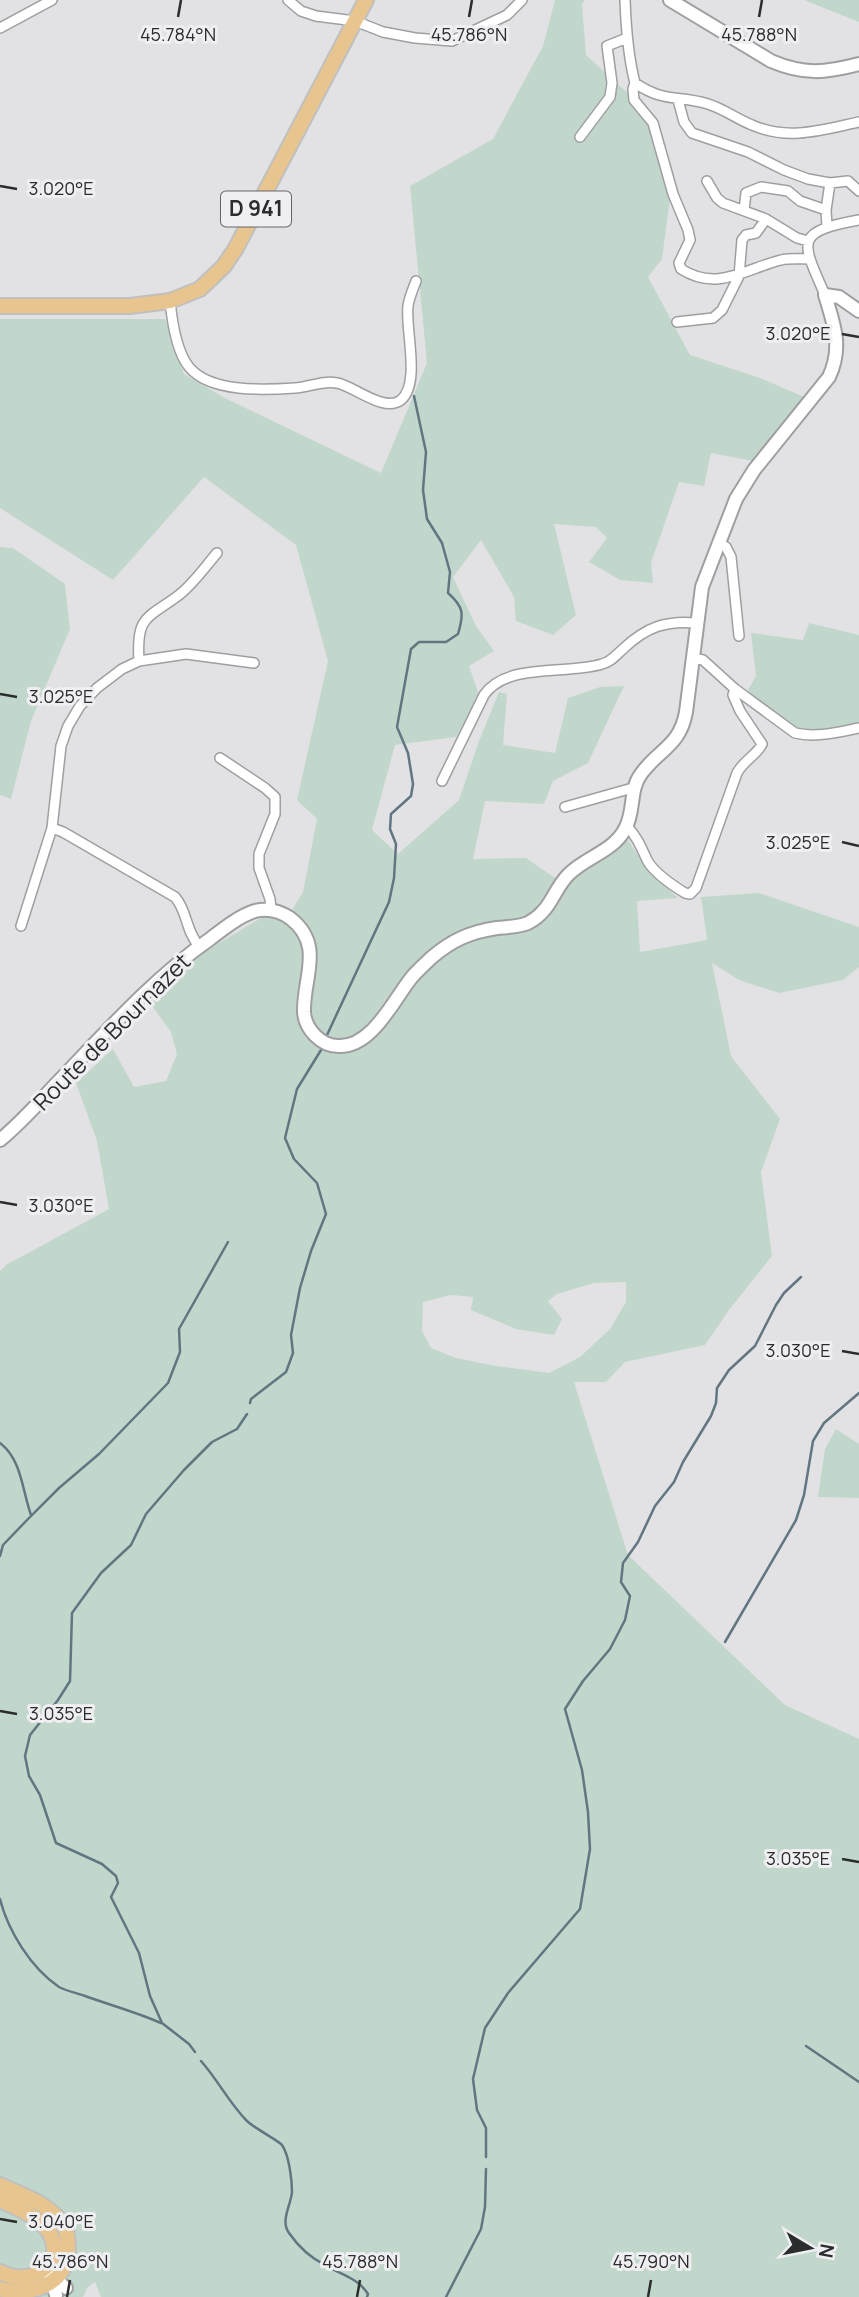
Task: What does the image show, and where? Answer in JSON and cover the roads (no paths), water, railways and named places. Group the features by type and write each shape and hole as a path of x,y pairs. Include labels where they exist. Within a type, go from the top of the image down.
{"main road":[{"name":"D 941","path":"0,306 130,306 170,301 200,289 224,265 236,248 366,0"},
{"path":"0,2185 50,2210 64,2227 68,2252 55,2283 23,2295 0,2289"},
{"path":"0,2200 37,2220 46,2228 54,2245 55,2283"},
{"path":"0,2272 10,2277 55,2283"}],"street":[{"path":"0,28 51,0"},
{"path":"288,0 301,11 316,16 355,21 383,32 404,36 452,41 507,15 522,0"},
{"path":"625,0 627,38 635,83 634,100 653,122 673,194 688,230 690,240 679,263 681,269 691,276 703,279 739,276 745,271 785,259 808,259"},
{"path":"670,0 771,61 789,68 808,72 828,71 859,64"},
{"path":"580,137 610,97 612,83 607,46 627,38"},
{"path":"635,83 664,98 705,103 778,134 798,135 859,122"},
{"path":"678,100 684,122 692,133 748,152 784,170 808,178 830,183 848,181 859,191"},
{"path":"707,181 723,203 766,219 797,238 808,241"},
{"path":"827,226 826,210 830,183"},
{"path":"744,210 746,192 761,187 788,191 800,201 826,210"},
{"path":"677,323 713,318 722,310 739,276 742,240 746,235 756,233 766,219"},
{"path":"220,758 275,797 275,814 259,853 259,868 271,910 286,915 297,923 305,934 311,964 304,1015 317,1037 326,1043 349,1046 363,1038 379,1023 414,974 460,937 478,931 525,924 544,913 568,876 612,845 627,826 634,790 640,775 672,745 681,732 702,587 718,542 736,499 754,470 829,377 837,356 837,339 825,295 808,259 808,241 812,234 827,226 859,220"},
{"path":"170,301 179,345 189,367 203,378 222,386 254,389 298,388 322,382 336,383 387,403 398,402 409,384 411,343 408,308 416,281"},
{"path":"825,295 839,297 859,311"},
{"path":"718,542 726,547 731,557 739,636"},
{"path":"139,660 139,630 147,617 184,590 217,553"},
{"path":"442,781 484,695 497,682 533,672 572,670 603,664 638,635 655,625 697,623"},
{"path":"21,926 52,828 58,790 58,762 68,726 80,706 97,688 139,660 186,654 254,663"},
{"path":"693,658 703,660 735,689 795,733 829,734 859,728"},
{"path":"627,826 636,835 648,862 656,870 677,888 690,894 696,888 731,785 742,763 758,751 762,744 740,711 733,695 735,689"},
{"path":"565,807 629,789 634,790"},
{"path":"52,828 64,832 175,897 181,904 191,936 199,946"},
{"name":"Route de Bournazet","path":"0,1140 149,989 199,946 248,914 271,910"}],"waterway":[{"path":"327,1035 389,902 396,844 390,829 391,814 411,796 413,784 408,753 397,727 411,649 419,642 446,642 458,634 461,621 460,607 448,593 450,572 442,543 427,519 423,490 426,452 414,396"},
{"path":"250,1403 251,1399 286,1372 293,1353 291,1335 300,1288 326,1214 317,1183 294,1159 285,1138 297,1089 321,1050"},
{"path":"0,1556 3,1545 28,1519 99,1454 168,1383 180,1352 179,1329 228,1242"},
{"path":"486,2157 486,2128 477,2110 473,2079 485,2028 508,1993 580,1909 590,1849 588,1812 582,1770 565,1709 583,1681 610,1649 625,1620 630,1596 621,1582 623,1563 638,1542 655,1506 674,1482 711,1416 716,1403 717,1388 729,1370 755,1346 776,1305 801,1277"},
{"path":"725,1642 796,1520 804,1495 813,1441 824,1423 859,1393"},
{"path":"195,2052 162,2023 150,1996 139,1953 111,1897 118,1883 116,1876 102,1864 56,1843 40,1795 29,1776 25,1756 30,1735 70,1681 72,1613 101,1573 131,1545 146,1514 184,1470 212,1442 237,1429 247,1414"},
{"path":"0,1443 17,1467 31,1515"},
{"path":"0,1899 22,1948 39,1970 59,1987 161,2023"},
{"path":"806,2046 859,2082"},
{"path":"201,2061 247,2121 282,2145 290,2168 292,2187 286,2218 289,2233 315,2259 359,2284 368,2294 367,2297"},
{"path":"446,2297 481,2229 485,2207 486,2169"}]}
